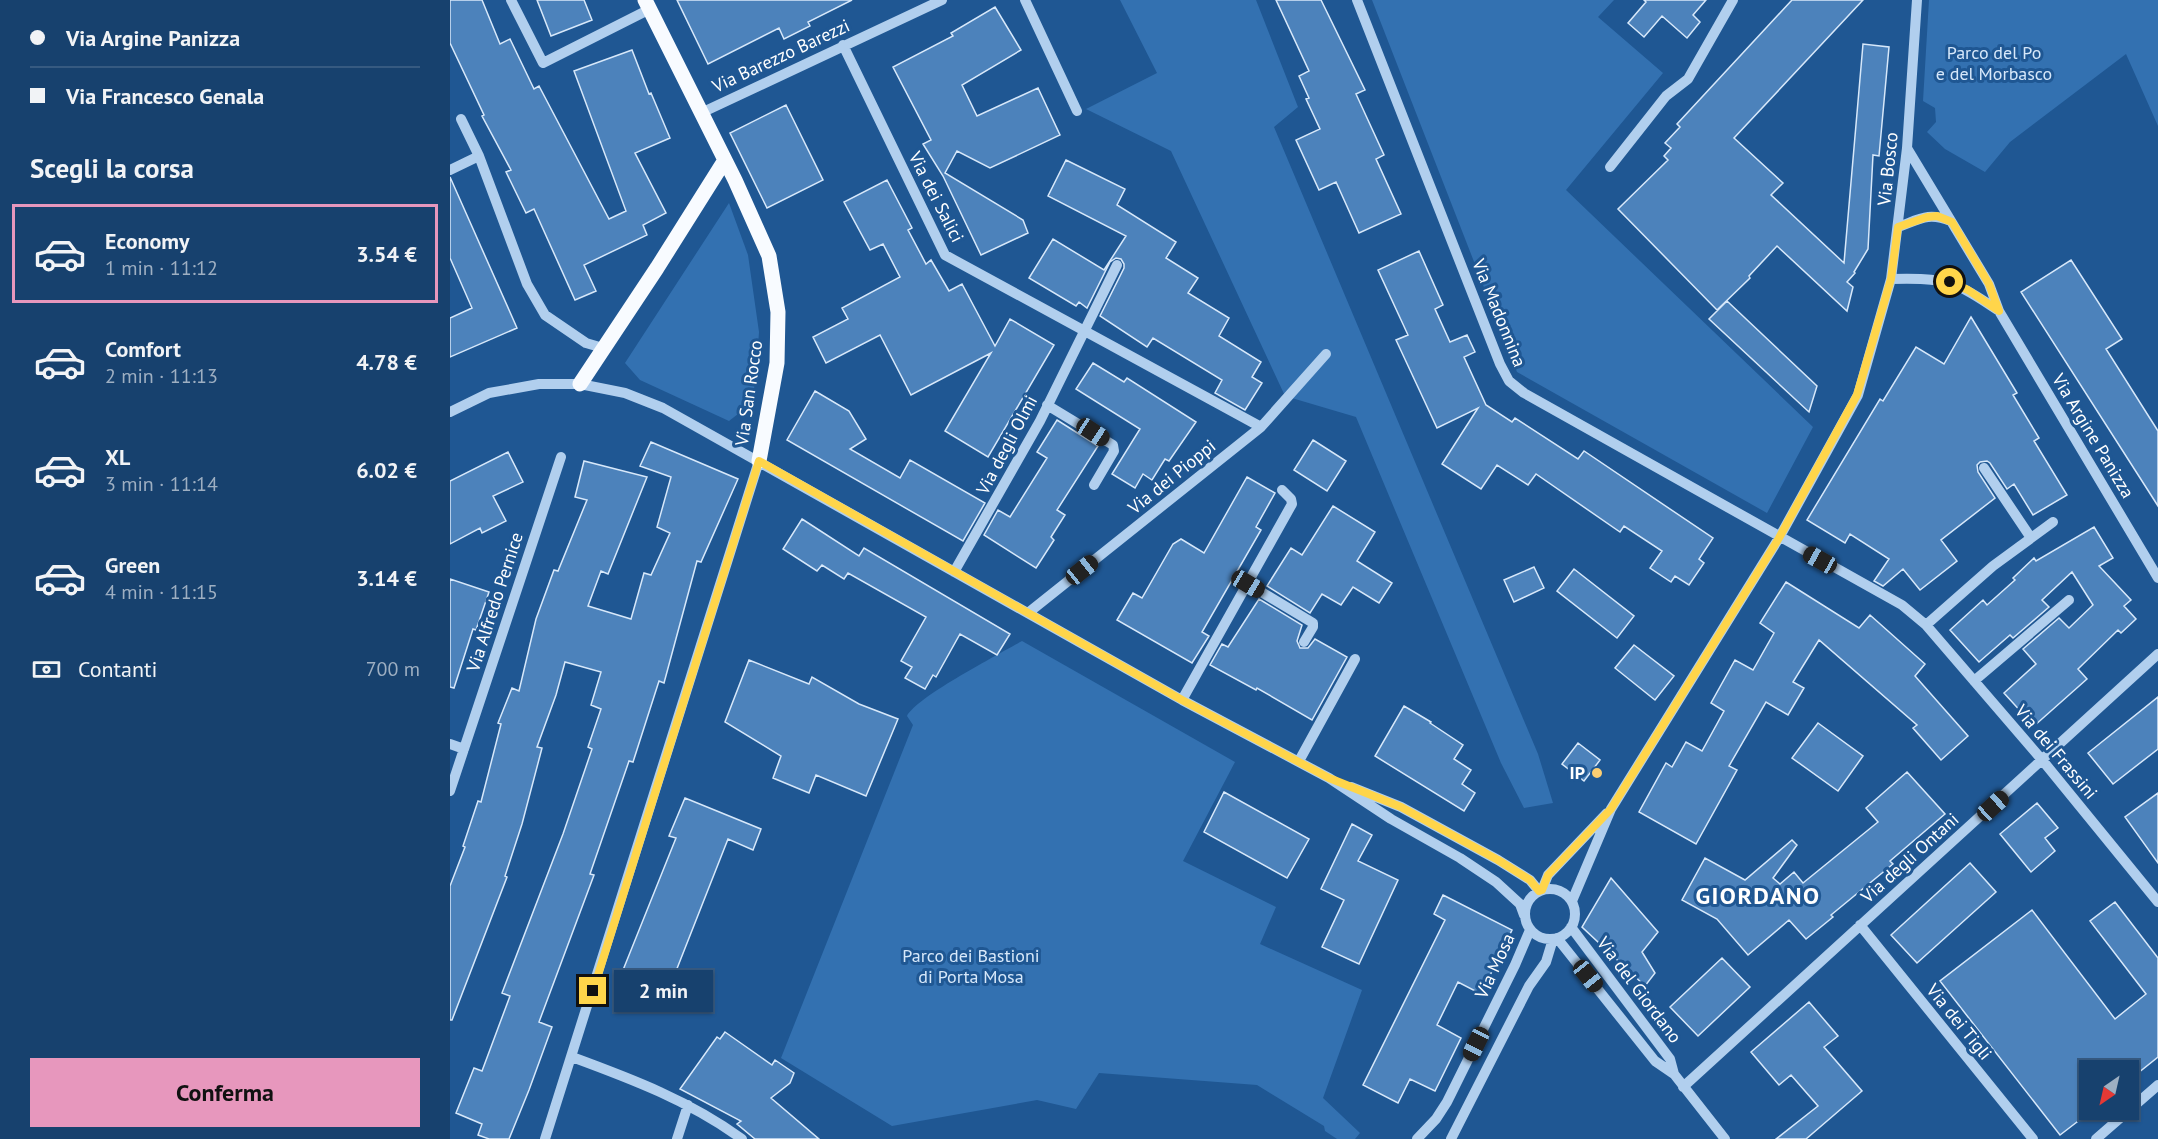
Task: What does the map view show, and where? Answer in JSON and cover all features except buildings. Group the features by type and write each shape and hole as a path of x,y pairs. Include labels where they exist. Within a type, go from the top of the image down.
{"main road":[{"name":"Via San Rocco","path":"648,4 725,160 769,256 778,312 777,363 759,461"},
{"path":"580,384 725,160"}],"street":[{"path":"511,0 543,63 648,4"},
{"name":"Via Barezzo Barezzi","path":"701,113 942,0"},
{"path":"1025,0 1077,111"},
{"name":"Via Madonnina","path":"1357,0 1509,381 1524,393 1779,538"},
{"path":"1610,167 1666,96 1688,80 1733,0"},
{"name":"Via Bosco","path":"1572,901 1611,809 1779,538 1857,395 1891,279 1908,148 1917,0"},
{"name":"Via dei Salici","path":"843,45 945,255 1261,427"},
{"path":"461,119 479,156 527,284 545,315 586,343 603,348"},
{"name":"Via Argine Panizza","path":"1908,148 1989,284 1999,311 2158,578"},
{"path":"450,170 479,156"},
{"path":"1898,227 1937,216 1952,222"},
{"path":"1084,330 1117,265"},
{"name":"Via Argine Panizza","path":"1891,279 1931,278 1950,282 1968,290 1999,311"},
{"name":"Via degli Olmi","path":"954,572 1012,472 1084,330"},
{"name":"Via dei Pioppi","path":"1028,613 1261,427 1326,354"},
{"path":"450,412 489,393 539,384 580,384 625,393 663,408 1182,700 1329,778 1391,819 1460,858 1496,882 1520,904 1524,915 1530,930 1540,937 1555,939 1568,932 1575,914 1572,901 1558,890 1540,890 1530,898 1524,915"},
{"path":"1047,405 1113,445 1114,451 1094,485"},
{"name":"Via Alfredo Pernice","path":"450,791 561,457"},
{"path":"545,1139 759,461"},
{"path":"1984,468 2031,538"},
{"path":"1182,700 1292,504 1291,498 1282,490"},
{"path":"1926,625 1993,566 2053,522"},
{"name":"Via dei Frassini","path":"1779,538 1902,605 1926,625 2043,761 2158,902"},
{"path":"1248,584 1313,623 1304,642"},
{"path":"1974,681 2069,600"},
{"name":"Via degli Ontani","path":"1683,1087 2158,654"},
{"path":"1299,761 1355,660"},
{"path":"450,744 464,749"},
{"path":"1329,778 1410,812 1498,860 1530,880 1540,890"},
{"name":"Via Bosco","path":"1540,890 1548,875 1611,809"},
{"name":"Via dei Tigli","path":"1860,925 2033,1139"},
{"name":"Via del Giordano","path":"1571,927 1670,1059 1674,1074 1683,1087 1725,1139"},
{"name":"Via Mosa","path":"1419,1139 1447,1102 1530,930"},
{"path":"1451,1139 1529,986 1546,962 1555,939"},
{"name":"Via del Giordano","path":"1555,939 1655,1061 1674,1074"},
{"path":"572,1057 639,1081 714,1118 742,1139"},
{"path":"2096,1139 2158,1084"},
{"path":"677,1139 688,1105"}],"green space":[{"path":"1120,0 1256,0 1298,107 1274,127 1538,754 1553,803 1524,808 1501,763 1356,417 1285,396 1171,151 1086,109 1157,73"},
{"path":"1372,0 1614,0 1598,17 1663,73 1566,190 1813,427 1767,513 1517,372"},
{"name":"Parco del Po e del Morbasco","path":"1929,0 2158,0 2158,126 2126,54 2010,142 1985,172 1945,149 1927,132 1936,122 1935,108 1923,101"},
{"path":"729,203 748,255 759,332 752,403 729,421 640,380 625,363"},
{"name":"Parco dei Bastioni di Porta Mosa","path":"1022,641 1235,762 1183,861 1276,907 1260,944 1362,990 1323,1098 1360,1133 1355,1139 1337,1139 1325,1131 1324,1126 1257,1085 1099,1073 1076,1109 1037,1100 892,1126 781,1058 913,725 907,716 942,687"}],"place":[{"name":"IP","path":"1597,773"}],"district":[{"name":"GIORDANO","path":"1758,896"}],"route":[{"path":"593,991 759,461 1182,700 1329,778 1401,807 1498,860 1530,880 1539,891 1542,890 1548,875 1611,809 1779,538 1857,395 1891,279 1898,227 1937,216 1952,222 1989,284 1999,311 1968,290 1950,282"}]}
